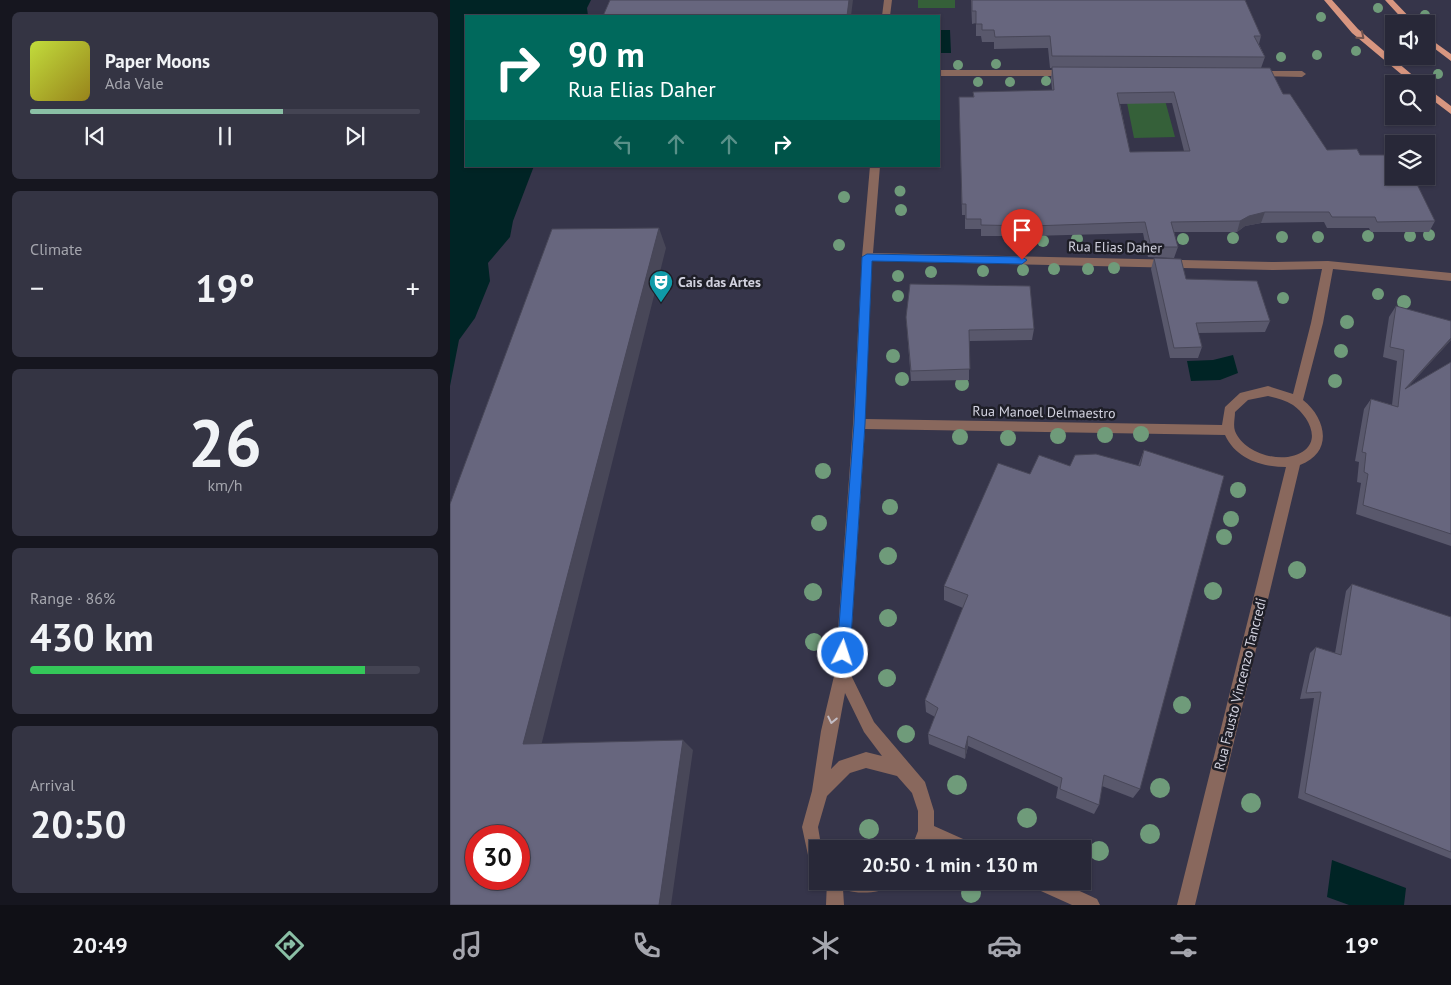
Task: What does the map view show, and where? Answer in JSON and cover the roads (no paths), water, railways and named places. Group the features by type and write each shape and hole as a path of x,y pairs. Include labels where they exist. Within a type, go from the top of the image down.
{"main road":[{"path":"1328,0 1355,31 1408,75"},
{"path":"1388,0 1403,15"},
{"path":"1435,45 1451,58"},
{"path":"1435,98 1451,111"}],"street":[{"path":"886,15 888,0"},
{"path":"940,73 1076,74"},
{"path":"1243,74 1302,74"},
{"path":"812,840 810,827 820,791 829,731 842,672 859,424 867,257 875,167"},
{"name":"Rua Elias Daher","path":"867,257 1274,266 1328,265 1451,277"},
{"path":"1297,402 1317,323 1328,265"},
{"path":"1268,392 1284,395 1297,402 1312,417 1317,430 1317,443 1310,453 1294,462 1263,461 1248,453 1236,442 1229,430 1229,410 1244,396 1268,392"},
{"name":"Rua Manoel Delmaestro","path":"859,424 1229,430"},
{"name":"Rua Fausto Vincenzo Tancredi","path":"1186,905 1294,462"},
{"path":"842,672 869,727 919,788 926,811 926,831 922,840"},
{"path":"820,791 845,767 866,760 902,769"},
{"path":"926,831 946,840"},
{"path":"834,905 835,890"},
{"path":"1058,890 1091,905"}],"place":[{"name":"Cais das Artes","path":"661,303"}]}
